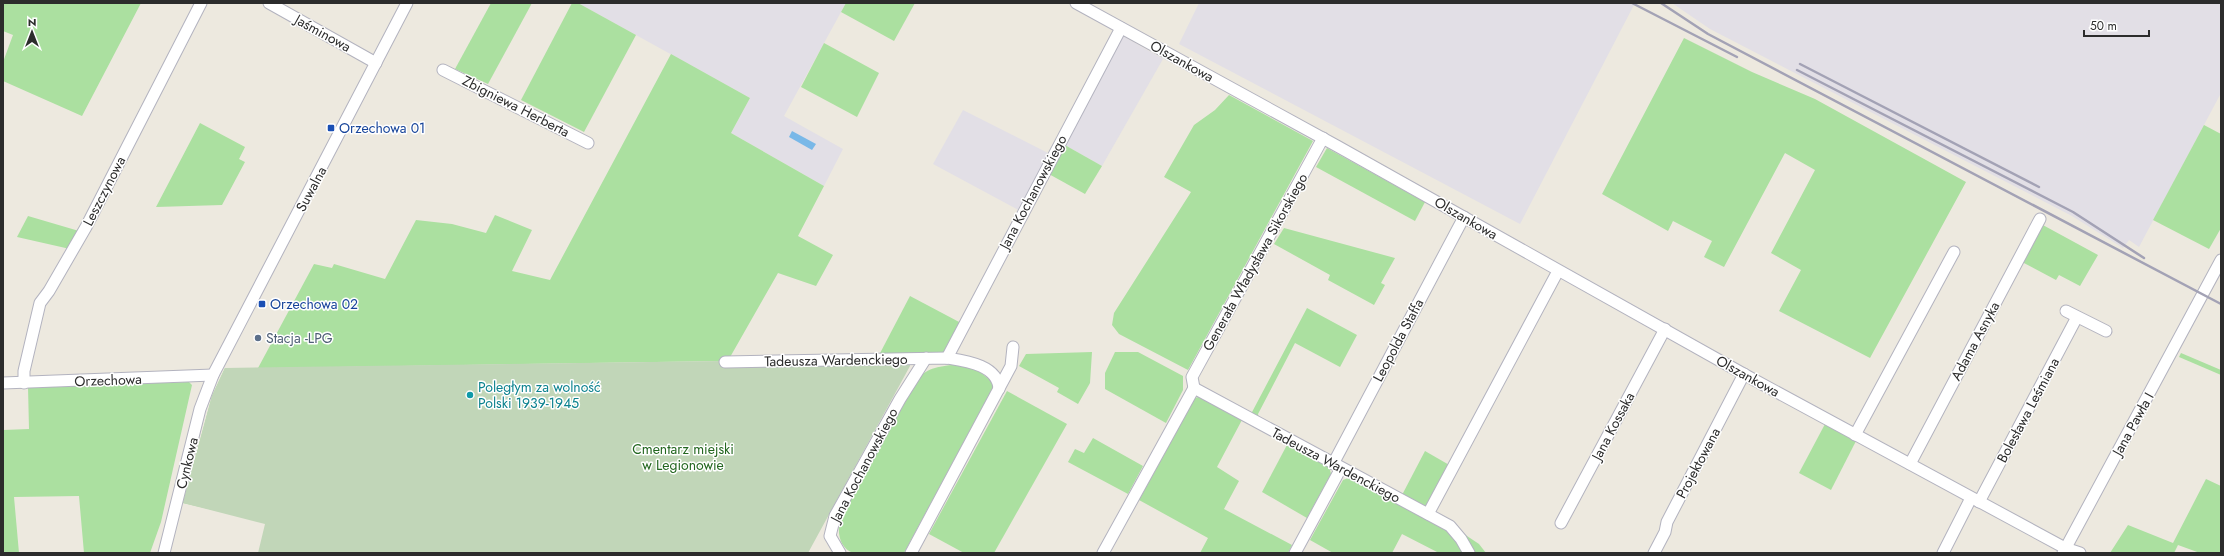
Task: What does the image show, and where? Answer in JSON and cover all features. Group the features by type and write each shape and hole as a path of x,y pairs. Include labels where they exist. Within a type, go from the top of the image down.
{"street":[{"name":"Leszczynowa","path":"24,383 25,368 40,303 49,291 86,226 201,3"},
{"name":"Jaśminowa","path":"269,3 376,63"},
{"name":"Suwalna","path":"213,375 408,3"},
{"name":"Olszankowa","path":"1076,3 1323,138 1558,271 2064,550 2080,553"},
{"name":"Jana Kochanowskiego","path":"947,358 1121,28"},
{"name":"Zbigniewa Herberta","path":"443,70 588,142"},
{"name":"Generała Władysława Sikorskiego","path":"1194,388 1192,377 1323,138"},
{"name":"Leopolda Staffa","path":"1295,553 1337,466 1464,217"},
{"name":"Adama Asnyka","path":"1910,464 2040,218"},
{"path":"1855,435 1954,252"},
{"name":"Jana Pawła I","path":"2064,550 2202,295 2218,274 2221,260"},
{"path":"1428,514 1558,271"},
{"path":"2066,311 2106,331"},
{"name":"Bolesława Leśmiana","path":"1975,500 2077,317"},
{"name":"Jana Kossaka","path":"1561,523 1665,329"},
{"path":"911,553 1011,366 1013,347"},
{"name":"Jana Kochanowskiego","path":"840,553 830,536 835,516 900,399 926,358"},
{"name":"Tadeusza Wardenckiego","path":"726,362 947,358 964,361 988,369 996,377 999,389"},
{"name":"Projektowana","path":"1654,553 1665,532 1670,516 1744,374"},
{"name":"Orzechowa","path":"3,383 213,375"},
{"name":"Cynkowa","path":"163,553 200,409 213,375"},
{"name":"Tadeusza Wardenckiego","path":"1194,388 1453,528 1469,553"},
{"path":"1103,553 1194,388"},
{"path":"1943,553 1975,500"}],"shaded area":[{"path":"578,3 846,3 784,116 843,149 824,186 731,133 750,98"},
{"path":"1199,3 1635,3 1520,224 1179,44"},
{"path":"1672,3 2221,3 2221,93 2139,247 2129,240 2123,248 2072,216 1710,29"},
{"path":"1121,35 1163,59 1102,166 1063,144"},
{"path":"963,110 1050,154 1031,186 1030,193 1022,212 933,164"}],"green space":[{"path":"3,3 141,3 82,116 3,81 3,62 13,35 3,31"},
{"path":"491,3 532,3 488,84 455,69"},
{"path":"572,3 578,3 636,35 584,132 521,100"},
{"path":"846,3 915,3 894,41 841,12"},
{"path":"1684,38 1752,72 1815,99 1966,182 1870,358 1779,311 1801,270 1771,253 1815,170 1785,153 1724,267 1704,257 1712,241 1673,221 1668,231 1602,194"},
{"path":"824,43 879,73 857,117 801,87"},
{"path":"671,54 750,98 731,133 824,186 798,236 833,255 816,286 778,273 729,359 722,361 276,368 239,516 183,503 212,396 225,368 258,368 314,264 332,268 334,264 385,279 416,220 452,224 486,233 495,215 532,230 512,271 550,280"},
{"path":"1229,95 1313,141 1188,370 1119,334 1112,325 1114,313 1191,192 1164,177 1194,125 1215,110"},
{"path":"200,123 245,147 239,159 245,162 222,205 156,207"},
{"path":"2204,125 2221,134 2221,228 2209,249 2153,220"},
{"path":"1063,144 1102,166 1085,194 1047,173"},
{"path":"1327,148 1425,202 1415,221 1316,167"},
{"path":"28,216 79,231 70,249 17,237"},
{"path":"2041,224 2098,255 2080,286 2059,275 2056,280 2022,262"},
{"path":"1284,228 1395,258 1381,283 1385,285 1374,305 1328,280 1330,275 1274,244"},
{"path":"910,296 961,323 944,355 878,357"},
{"path":"1307,308 1357,335 1340,367 1295,343 1258,414 1259,418 1251,414"},
{"path":"1092,352 1090,383 1078,404 1057,392 1059,388 1019,366 1026,354"},
{"path":"1115,352 1138,352 1183,376 1183,390 1166,423 1105,389 1105,373"},
{"path":"2181,353 2221,370 2221,375 2179,357"},
{"name":"Cmentarz miejski w Legionowie","path":"722,361 721,367 910,362 910,366 808,553 258,553 265,524 183,503 212,396 225,368"},
{"path":"961,364 980,372 995,384 904,553 857,554 849,551 843,546 839,535 839,527 858,483 918,378 932,369"},
{"path":"189,382 192,385 161,522 150,553 84,553 79,496 14,497 19,553 3,553 3,430 29,429 28,387"},
{"path":"1007,391 1067,424 994,553 964,553 929,534"},
{"path":"1202,396 1243,418 1217,467 1239,481 1224,509 1292,545 1288,553 1200,553 1208,538 1139,500 1195,398"},
{"path":"1825,424 1856,441 1831,490 1799,473"},
{"path":"1093,438 1143,466 1128,494 1068,462 1075,449 1084,453"},
{"path":"1288,443 1329,465 1331,474 1307,518 1262,492"},
{"path":"1425,451 1451,466 1428,509 1402,495"},
{"path":"1351,477 1453,532 1467,553 1439,553 1402,534 1392,553 1333,553 1310,540 1343,480"},
{"path":"2206,479 2221,486 2221,553 2200,553 2178,545 2174,553 2110,553 2128,525 2173,543"},
{"path":"1464,534 1479,544 1486,553 1474,553"}],"water":[{"path":"792,131 816,144 812,150 789,137"}],"railway":[{"path":"1632,3 1737,57"},
{"path":"1661,3 1708,34 2221,304"},
{"path":"1800,64 2039,187"},
{"path":"1797,70 2073,212 2144,258"}],"place":[{"name":"Orzechowa 01","path":"331,128"},
{"name":"Orzechowa 02","path":"262,304"},
{"name":"Stacja -LPG","path":"258,338"},
{"name":"Poległym za wolność Polski 1939-1945","path":"470,395"}]}
